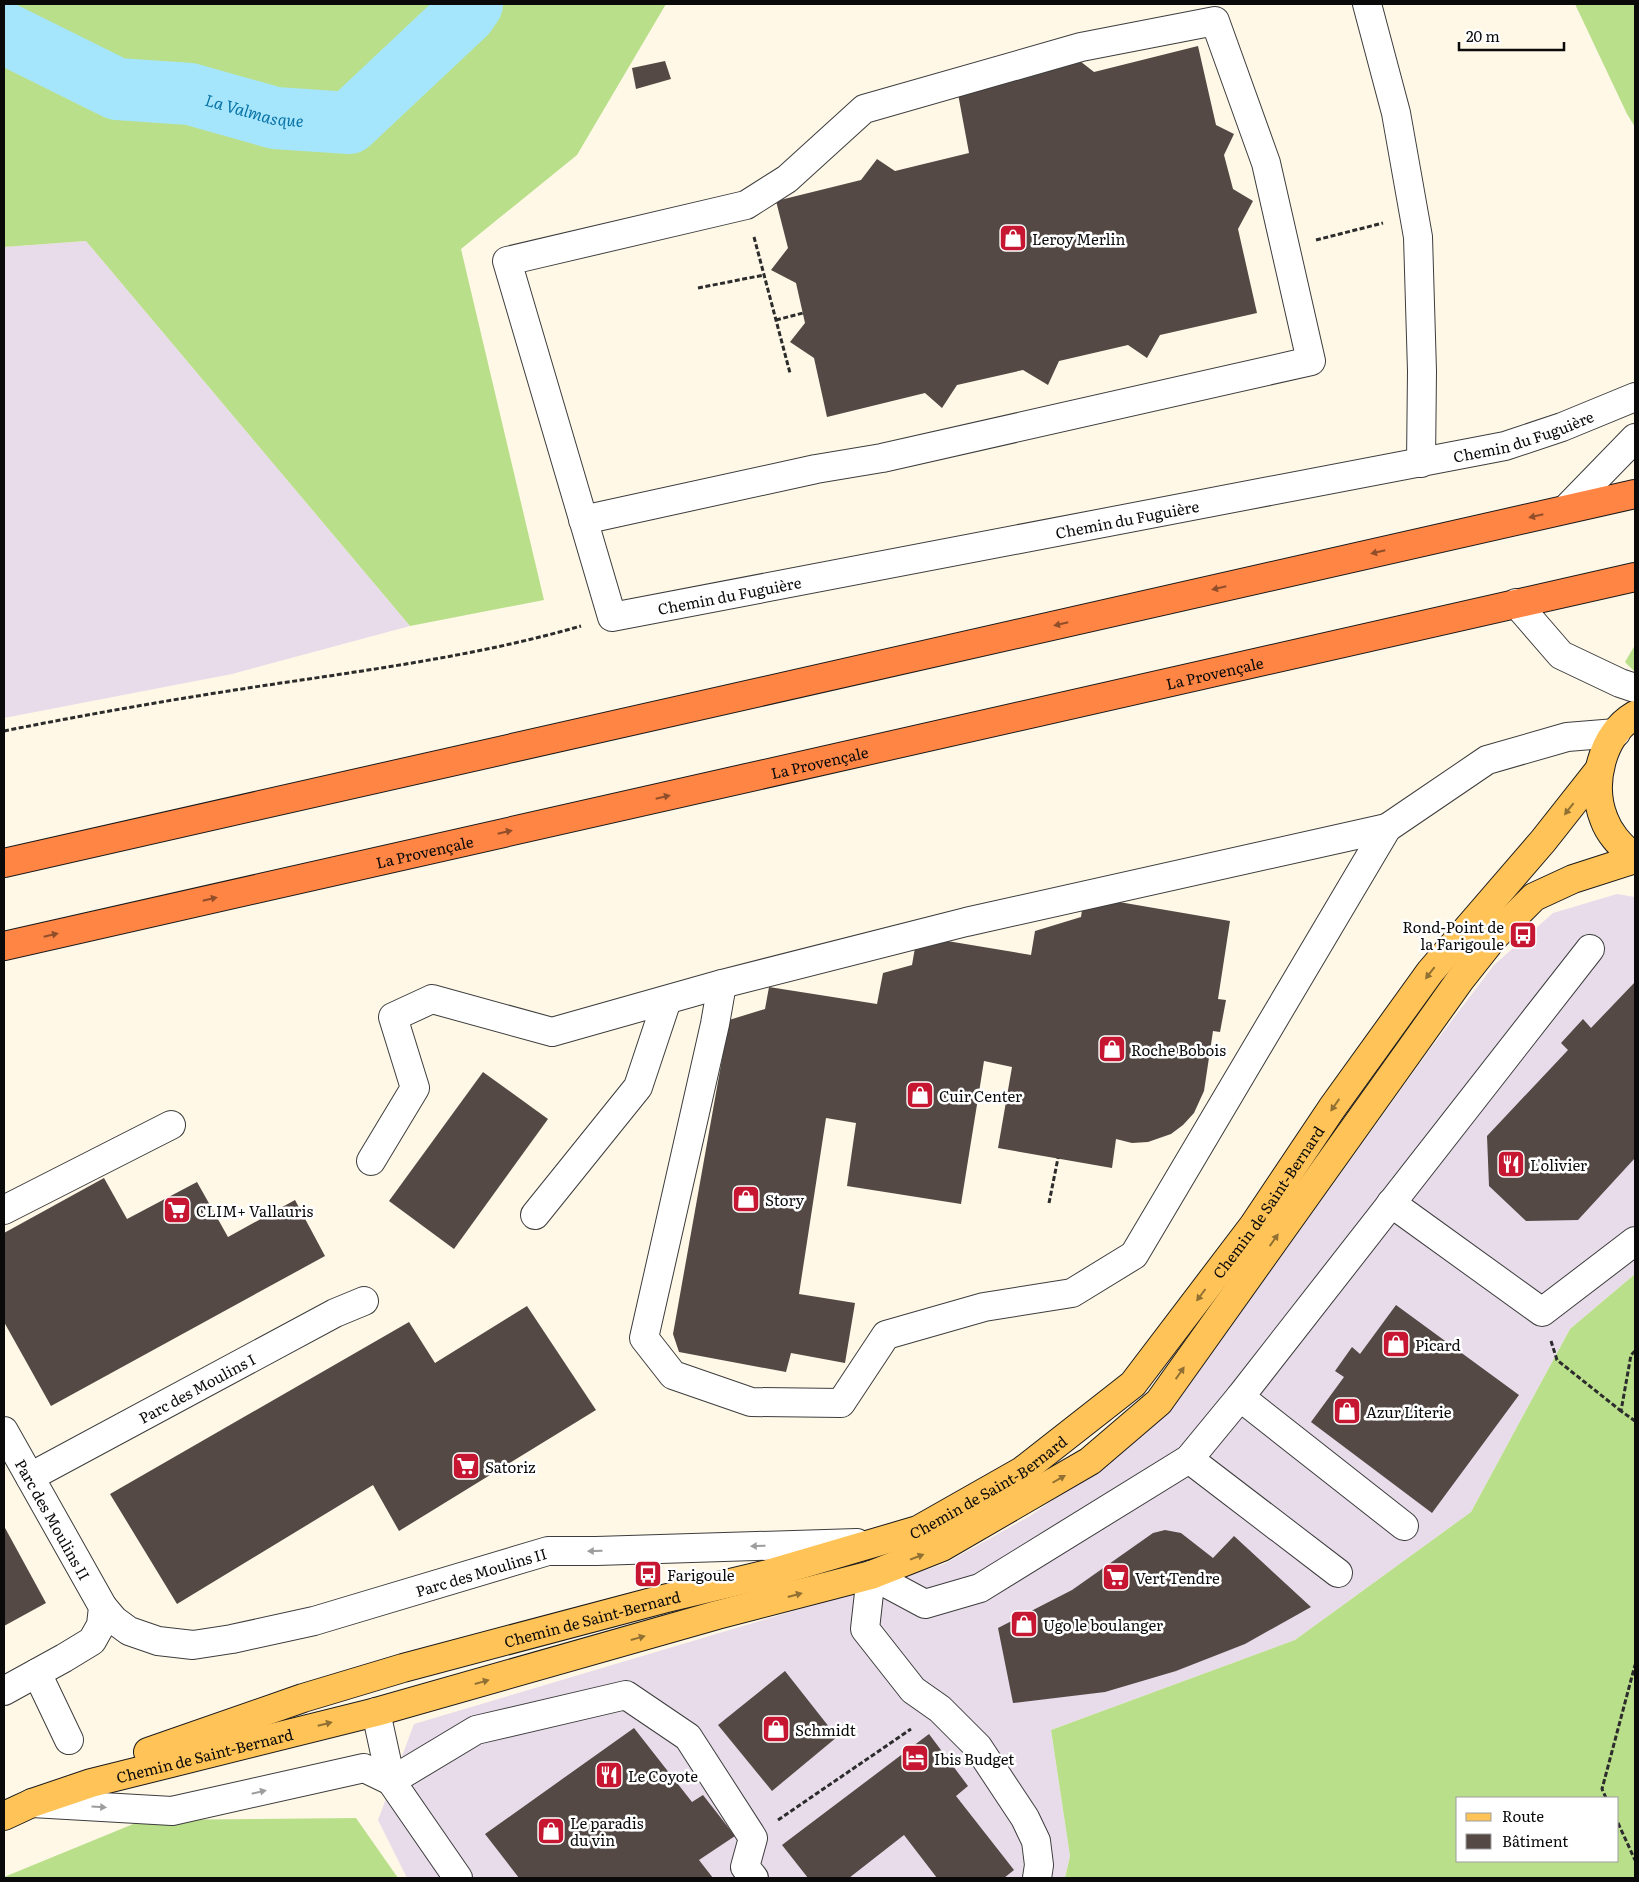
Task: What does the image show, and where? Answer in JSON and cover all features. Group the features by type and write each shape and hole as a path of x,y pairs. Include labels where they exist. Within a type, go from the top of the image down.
{"highway":[{"path":"4,863 1635,494"},
{"name":"La Provençale","path":"4,946 1516,603 1635,578"}],"main road":[{"path":"1626,724 1605,751 1599,770 1598,796 1604,820 1617,842 1635,858"},
{"name":"Chemin de Saint-Bernard","path":"91,1783 148,1752 303,1698 403,1668 663,1599 768,1574 918,1530 1022,1472 1133,1384 1253,1226 1332,1108 1430,972 1543,841 1599,770"},
{"name":"Chemin de Saint-Bernard","path":"4,1816 32,1803 91,1783 376,1712 708,1618 872,1575 942,1547 1090,1461 1159,1402 1460,980 1494,937 1534,897 1573,879 1635,858"},
{"path":"376,1712 403,1668"}],"street":[{"path":"1367,4 1396,113 1418,237 1422,371 1421,463"},
{"path":"1215,22 1266,163 1284,248 1310,361 882,458 816,469 583,520 507,261 746,205 787,179 864,109 1081,47 1215,22"},
{"name":"Chemin du Fuguière","path":"583,520 612,618 1505,446 1562,427 1635,397"},
{"path":"1566,509 1635,438"},
{"path":"1516,603 1561,655 1620,683 1635,688"},
{"path":"371,1161 415,1088 393,1017 432,999 552,1032 722,984 966,922 1387,828 1487,760 1567,737 1626,724"},
{"path":"722,984 715,1024 644,1338 673,1375 751,1402 841,1403 886,1336 984,1307 1072,1293 1134,1255 1387,828"},
{"path":"1037,1878 1039,1865 1036,1841 1026,1818 978,1746 940,1709 913,1690 865,1629 872,1575 925,1604 980,1588 1189,1459 1590,949"},
{"path":"535,1215 638,1087 667,1000"},
{"path":"4,1210 171,1125"},
{"path":"1391,1203 1542,1312 1635,1241"},
{"name":"Parc des Moulins I","path":"30,1477 335,1313 364,1300"},
{"path":"1240,1396 1404,1526"},
{"name":"Parc des Moulins II","path":"5,1438 30,1477 104,1607 114,1620 129,1631 158,1641 192,1645 232,1639 314,1621 548,1551 606,1551 876,1542"},
{"path":"1189,1459 1338,1573"},
{"path":"4,1691 92,1641 101,1626 104,1607"},
{"path":"37,1673 69,1740"},
{"path":"391,1781 476,1730 626,1695 688,1738 753,1838 745,1867 754,1878"},
{"path":"376,1712 391,1781 458,1878"},
{"path":"32,1803 172,1811 364,1768 391,1781"}],"path":[{"path":"746,205 790,373"},
{"path":"1284,248 1414,214"},
{"path":"698,288 764,275"},
{"path":"776,320 803,314"},
{"path":"4,730 153,702 421,662 553,634"},
{"path":"1050,1204 1058,1158"},
{"path":"1542,1312 1557,1360 1635,1421"},
{"path":"1621,1411 1631,1355 1635,1351"},
{"path":"1606,1797 1602,1790 1635,1665"},
{"path":"790,1812 940,1709"},
{"path":"1619,1825 1635,1860"}],"shaded area":[{"path":"86,241 410,626 232,674 4,718 4,247"},
{"path":"1617,894 1635,897 1635,1274 1570,1329 1471,1512 1295,1640 1051,1730 1070,1856 1065,1878 407,1878 378,1820 414,1724 827,1601 944,1564 1030,1516 1129,1445 1204,1364 1430,1049 1494,965 1553,913"}],"green space":[{"path":"4,4 666,4 577,155 461,249 544,600 410,626 86,241 4,247"},
{"path":"1575,4 1635,4 1635,127 1627,114"},
{"path":"1635,645 1635,672 1625,662"},
{"path":"1635,1274 1635,1878 1065,1878 1070,1856 1051,1730 1295,1640 1471,1512 1570,1329"},
{"path":"356,1818 398,1878 4,1878 143,1820"}],"building":[{"name":"Leroy Merlin","path":"1198,46 1216,125 1234,134 1224,155 1233,189 1253,201 1238,229 1257,313 1160,335 1147,358 1128,345 1059,361 1048,385 1023,370 957,385 942,408 925,393 827,417 814,358 790,342 805,323 796,283 771,270 788,248 776,201 861,180 877,159 895,171 969,153 956,83 1071,54 1094,72"},
{"path":"665,61 671,79 636,89 632,68"},
{"path":"1084,896 1230,921 1218,999 1226,1000 1220,1032 1213,1031 1204,1091 1194,1113 1171,1134 1148,1142 1132,1143 1116,1139 1112,1168 998,1148 1012,1067 984,1061 961,1204 847,1186 856,1123 826,1118 799,1294 855,1303 845,1363 791,1353 786,1372 679,1352 673,1334 729,1020 765,1009 769,987 877,1004 883,973 912,965 917,936 1031,955 1035,931 1081,917"},
{"path":"1635,982 1635,1158 1578,1220 1526,1221 1489,1186 1487,1136 1568,1050 1561,1043 1583,1019 1591,1028"},
{"path":"483,1072 548,1119 454,1249 389,1201"},
{"path":"104,1178 127,1219 197,1182 228,1237 295,1200 325,1256 51,1406 4,1322 4,1233"},
{"path":"1396,1305 1519,1395 1432,1513 1311,1422 1344,1377 1335,1371 1352,1347 1360,1354"},
{"path":"527,1306 596,1410 399,1531 373,1485 177,1604 110,1494 409,1322 435,1363"},
{"path":"4,1526 46,1603 4,1626"},
{"path":"1165,1530 1181,1533 1213,1558 1234,1536 1311,1607 1245,1644 1176,1671 1105,1692 1013,1703 998,1628 1072,1590 1153,1533"},
{"name":"Schmidt","path":"785,1671 837,1737 772,1791 718,1725"},
{"path":"634,1728 692,1802 703,1795 735,1836 699,1860 713,1878 519,1878 485,1834"},
{"path":"929,1734 968,1786 956,1796 1014,1870 1004,1878 937,1878 904,1835 849,1878 808,1878 782,1845"}],"waterway":[{"name":"La Valmasque","path":"4,33 117,89 190,94 275,118 349,123 465,14 472,4"}],"place":[{"name":"Leroy Merlin","path":"1013,238"},
{"name":"Rond-Point de la Farigoule","path":"1523,935"},
{"name":"Roche Bobois","path":"1112,1049"},
{"name":"Cuir Center","path":"920,1095"},
{"name":"L'olivier","path":"1511,1164"},
{"name":"Story","path":"746,1199"},
{"name":"CLIM+ Vallauris","path":"177,1210"},
{"name":"Picard","path":"1396,1344"},
{"name":"Azur Literie","path":"1347,1411"},
{"name":"Satoriz","path":"466,1466"},
{"name":"Farigoule","path":"648,1574"},
{"name":"Vert Tendre","path":"1116,1577"},
{"name":"Ugo le boulanger","path":"1024,1624"},
{"name":"Schmidt","path":"776,1729"},
{"name":"Ibis Budget","path":"915,1758"},
{"name":"Le Coyote","path":"609,1775"},
{"name":"Le paradis du vin","path":"551,1831"}]}
